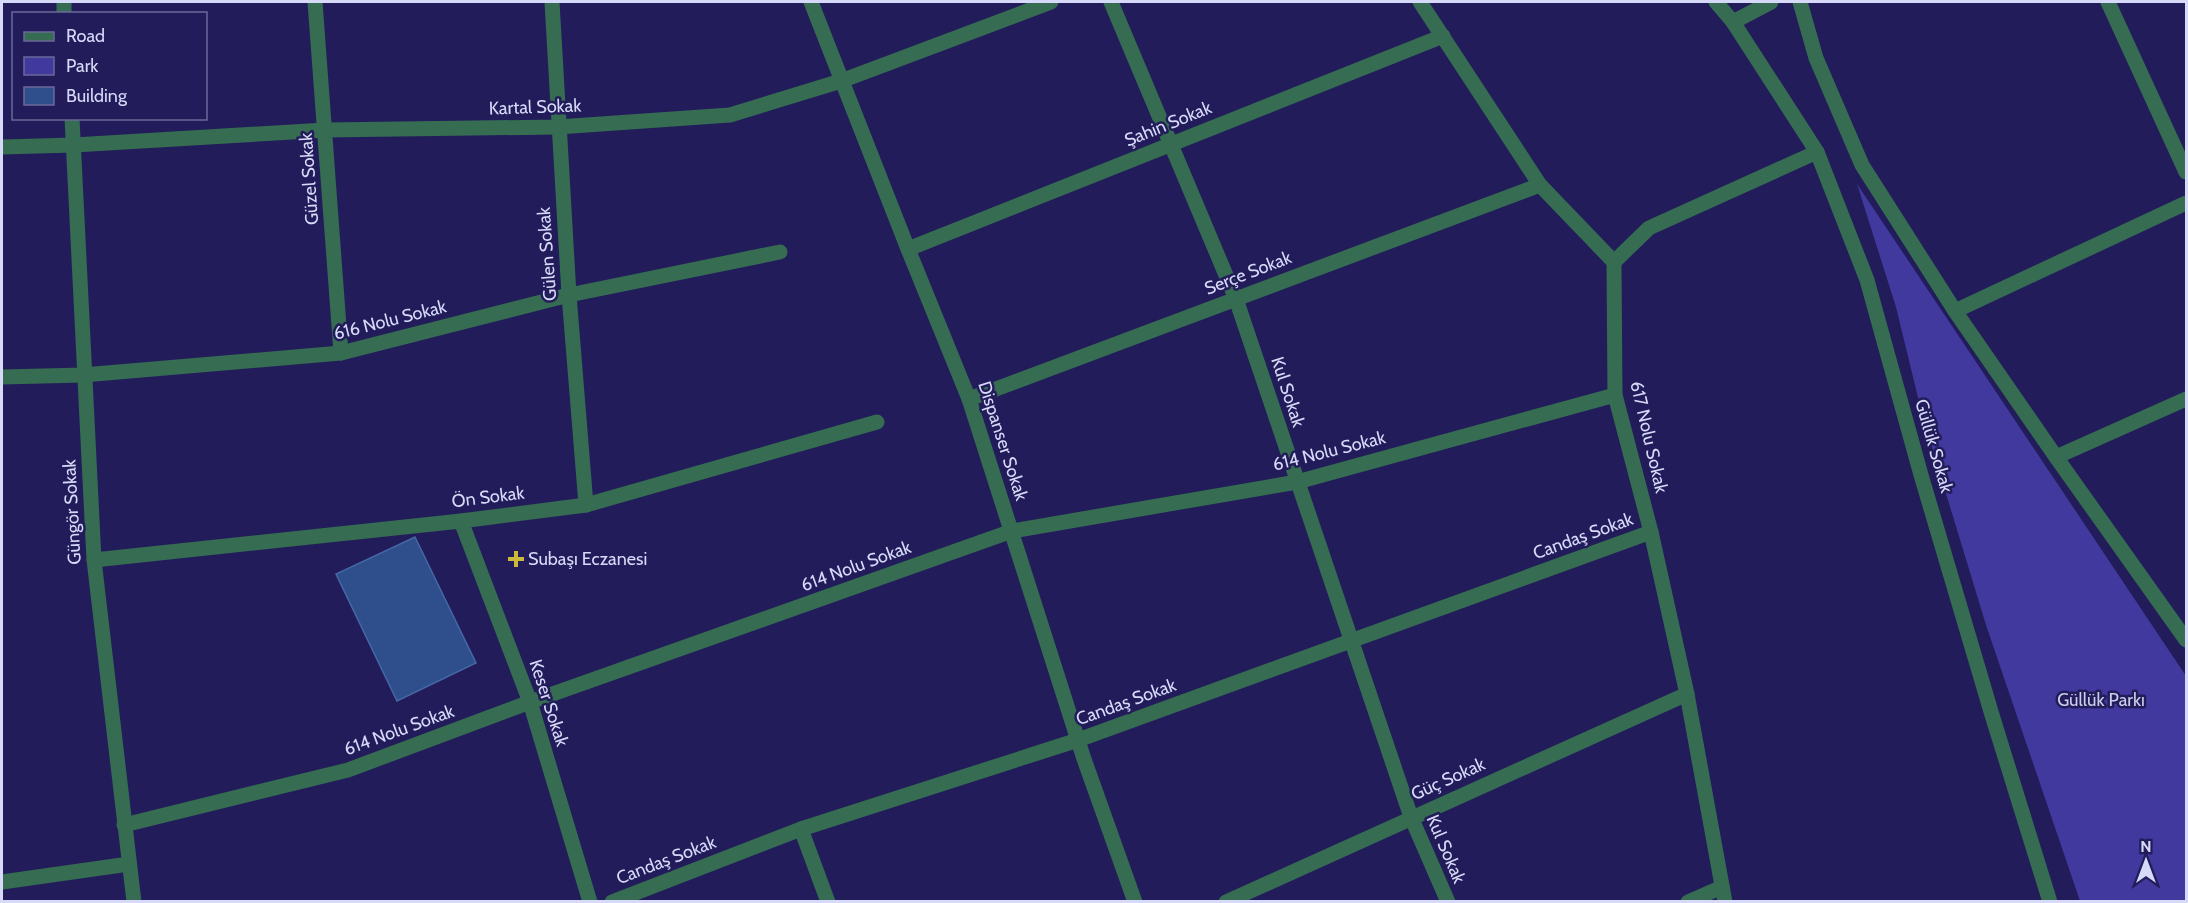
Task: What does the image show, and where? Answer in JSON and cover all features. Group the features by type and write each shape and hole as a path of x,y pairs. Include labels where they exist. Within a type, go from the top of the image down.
{"street":[{"name":"Güzel Sokak","path":"315,2 341,353"},
{"name":"Gülen Sokak","path":"552,2 569,295 586,504"},
{"name":"Dispanser Sokak","path":"811,2 969,399 1078,740 1135,902"},
{"name":"Kartal Sokak","path":"2,147 325,130 558,127 730,115 841,81 1051,2"},
{"name":"Kul Sokak","path":"1111,2 1236,299 1411,817 1448,902"},
{"path":"1420,2 1540,185 1614,262 1649,228 1817,152"},
{"name":"Güllük Sokak","path":"1716,2 1734,22 1817,152 1867,280 1924,486 2050,901"},
{"path":"1734,22 1771,2"},
{"path":"1800,2 1816,58 1862,165 1955,311 2187,640"},
{"path":"2108,2 2187,172"},
{"name":"Şahin Sokak","path":"908,249 1443,36"},
{"name":"Güngör Sokak","path":"72,120 93,560 134,902"},
{"name":"Serçe Sokak","path":"969,399 1540,185"},
{"path":"1955,311 2187,203"},
{"name":"616 Nolu Sokak","path":"2,377 83,375 341,353 569,295 780,252"},
{"name":"617 Nolu Sokak","path":"1614,262 1615,395 1651,532 1687,694 1724,894"},
{"name":"614 Nolu Sokak","path":"124,825 348,770 530,702 1012,531 1297,482 1615,395"},
{"path":"2056,457 2187,399"},
{"name":"Ön Sokak","path":"93,560 461,521 586,504 877,422"},
{"name":"Keser Sokak","path":"461,521 530,702 590,902"},
{"name":"Candaş Sokak","path":"612,902 801,829 1078,740 1651,532"},
{"name":"Güç Sokak","path":"1226,902 1687,694"},
{"path":"801,829 828,902"},
{"path":"2,882 129,864"},
{"path":"1688,902 1724,894"}],"green space":[{"name":"Güllük Parkı","path":"1857,184 2186,676 2186,901 2080,901 1986,625 1923,418 1896,307"}],"building":[{"path":"415,537 476,663 397,701 336,574"}],"place":[{"name":"Subaşı Eczanesi","path":"516,559"}]}
